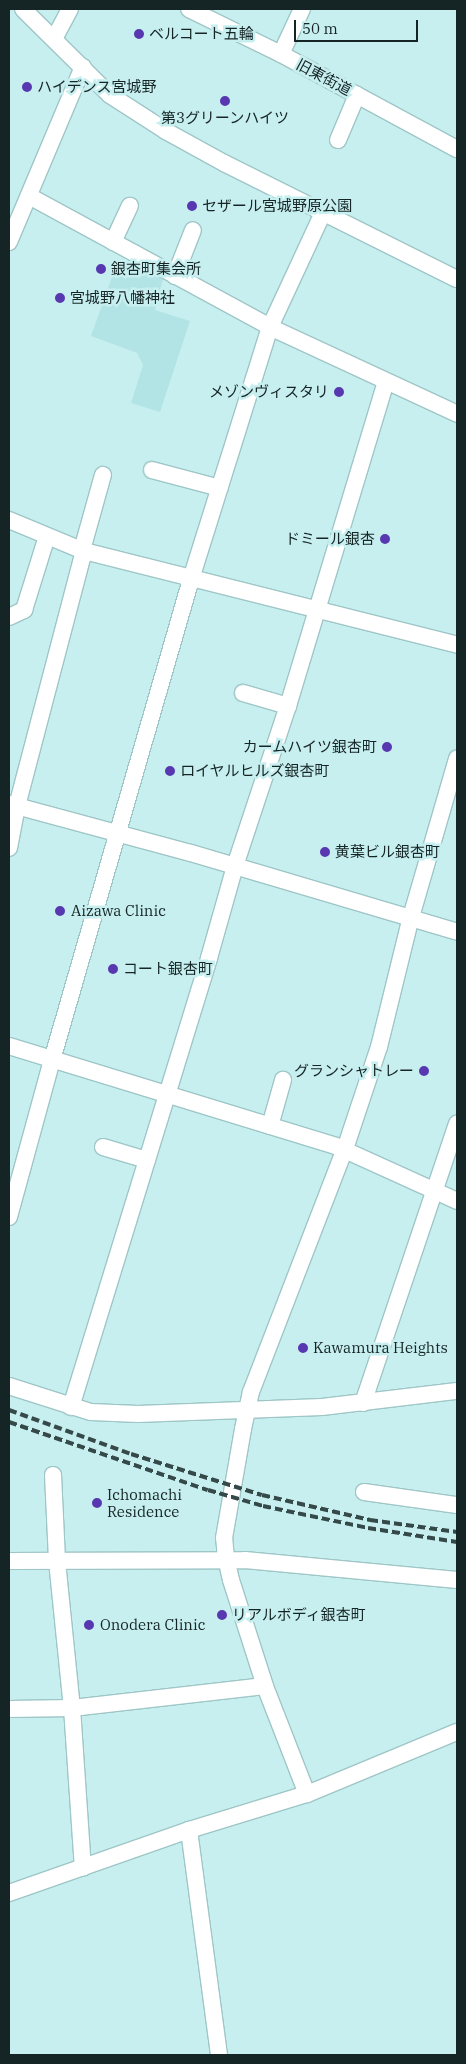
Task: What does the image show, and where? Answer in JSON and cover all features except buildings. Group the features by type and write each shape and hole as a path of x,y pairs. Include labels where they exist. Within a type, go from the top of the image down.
{"street":[{"path":"23,9 110,95 166,131 323,213 457,279"},
{"path":"54,38 70,9"},
{"name":"旧東街道","path":"189,9 281,54 457,148"},
{"path":"281,54 302,9"},
{"path":"9,242 83,67"},
{"path":"338,140 357,95"},
{"path":"30,196 270,327 457,414"},
{"path":"113,242 130,206"},
{"path":"9,1217 52,1060 191,578 270,327 323,213"},
{"path":"175,276 193,230"},
{"path":"72,1407 235,866 318,610 386,382"},
{"path":"152,470 220,488"},
{"path":"9,848 13,805 103,475"},
{"path":"9,520 83,551 457,645"},
{"path":"9,617 24,610 47,536"},
{"path":"243,693 288,706"},
{"path":"307,1794 264,1686 226,1559 224,1538 246,1410 344,1149 378,1047 411,917 457,759"},
{"path":"13,805 235,866 457,932"},
{"path":"9,1046 344,1149 457,1200"},
{"path":"270,1126 283,1080"},
{"path":"363,1403 457,1123"},
{"path":"103,1147 147,1160"},
{"path":"9,1386 91,1412 138,1414 363,1403 457,1391"},
{"path":"53,1475 57,1561 72,1708 83,1868"},
{"path":"364,1492 457,1505"},
{"path":"9,1561 226,1559 457,1580"},
{"path":"9,1709 72,1708 264,1686"},
{"path":"9,1893 190,1830 307,1794 457,1732"},
{"path":"190,1830 219,2055"}],"shaded area":[{"path":"118,260 163,279 155,310 190,321 160,412 131,403 143,365 137,353 91,336"}],"railway":[{"path":"9,1410 131,1454 262,1495 370,1520 457,1532"},
{"path":"9,1422 208,1490 263,1506 368,1528 457,1542"}],"place":[{"name":"ベルコート五輪","path":"139,34"},
{"name":"ハイデンス宮城野","path":"27,87"},
{"name":"第3グリーンハイツ","path":"225,101"},
{"name":"セザール宮城野原公園","path":"192,206"},
{"name":"銀杏町集会所","path":"101,269"},
{"name":"宮城野八幡神社","path":"60,298"},
{"name":"メゾンヴィスタリ","path":"339,392"},
{"name":"ドミール銀杏","path":"385,539"},
{"name":"カームハイツ銀杏町","path":"387,747"},
{"name":"ロイヤルヒルズ銀杏町","path":"170,771"},
{"name":"黄葉ビル銀杏町","path":"325,852"},
{"name":"Aizawa Clinic","path":"60,911"},
{"name":"コート銀杏町","path":"113,969"},
{"name":"グランシャトレー","path":"424,1071"},
{"name":"Kawamura Heights","path":"303,1348"},
{"name":"Ichomachi Residence","path":"97,1503"},
{"name":"リアルボディ銀杏町","path":"222,1615"},
{"name":"Onodera Clinic","path":"89,1625"}]}
